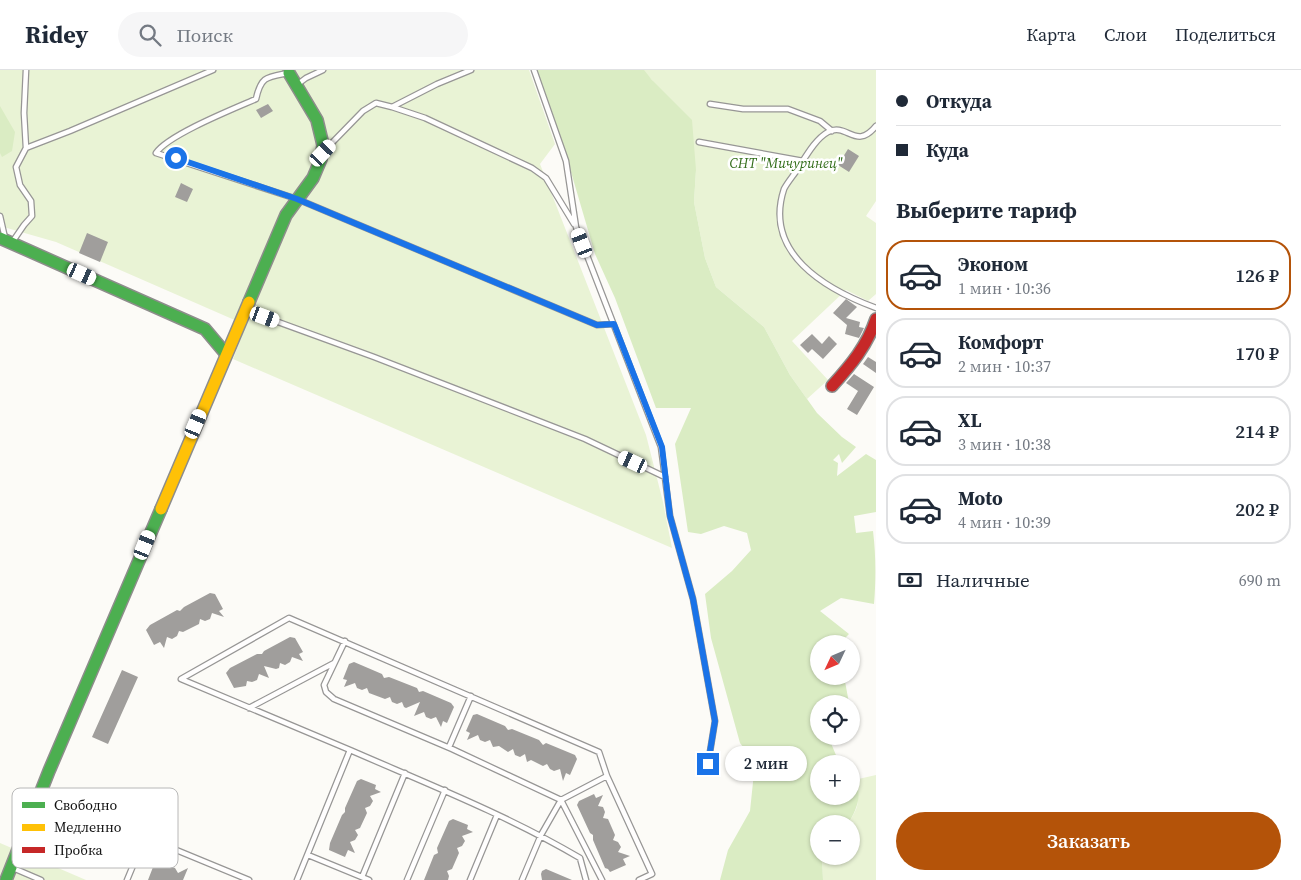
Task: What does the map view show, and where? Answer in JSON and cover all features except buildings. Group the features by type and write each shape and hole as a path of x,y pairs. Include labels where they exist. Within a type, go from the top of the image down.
{"street":[{"path":"43,788 286,214 316,173 323,153 323,137 316,116 289,73"},
{"path":"6,240 205,329 226,354"},
{"path":"832,386 855,361 870,337 876,318"},
{"path":"6,880 12,868"}],"lane":[{"path":"0,216 6,240 32,216 31,200 20,185 16,167 26,148 24,113 26,70"},
{"path":"26,148 213,70"},
{"path":"297,85 306,78 323,70"},
{"path":"392,107 437,84 471,70"},
{"path":"534,70 566,161 576,227"},
{"path":"289,73 268,77 258,86 256,99 179,134 156,153 297,199 597,325 614,324"},
{"path":"323,153 363,111 376,103 425,118 532,168 546,178 576,227 662,447 670,516 693,599 715,721 708,764"},
{"path":"710,104 743,109 788,108 820,121 832,131"},
{"path":"876,126 870,134 862,137 853,136 843,131 827,132 803,161 785,188 779,217 791,252 801,264 820,281 876,308"},
{"path":"699,142 803,161"},
{"path":"246,310 585,439 665,477"},
{"path":"587,880 580,858 541,835 445,790 181,679 289,618 345,641 599,752 607,776 655,880"},
{"path":"345,641 324,684 326,692 334,699 449,748 561,800 602,880"},
{"path":"249,708 335,663"},
{"path":"449,748 471,696"},
{"path":"297,880 350,750"},
{"path":"362,877 405,774"},
{"path":"522,880 541,835 561,800 607,776"},
{"path":"407,880 445,790"},
{"path":"470,880 497,815"},
{"path":"178,851 249,880"},
{"path":"308,856 369,880"},
{"path":"12,868 40,880"},
{"path":"127,880 132,868"},
{"path":"639,880 652,874"}],"green space":[{"path":"0,70 529,70 555,144 540,164 646,435 663,502 672,548 233,359 246,325 56,242 0,226"},
{"path":"537,70 644,70 692,120 696,170 694,202 705,258 716,287 764,327 790,375 817,413 842,437 856,447 842,463 839,454 833,460 838,463 837,476 866,454 876,460 876,512 854,516 856,533 873,531 875,549 874,604 841,598 820,611 849,634 810,635 810,685 846,685 848,695 810,695 810,745 832,745 836,755 810,755 810,805 857,805 852,815 810,815 810,865 822,865 823,880 720,880 728,850 750,811 755,763 740,743 711,638 705,594 732,571 751,550 747,533 724,526 701,534 688,532 675,444 691,408 656,408 615,298 595,254 566,155"},
{"name":"СНТ \"Мичуринец\"","path":"644,70 876,70 876,201 866,216 876,223 876,294 868,301 846,290 792,341 828,380 807,399 790,375 764,327 716,287 705,258 694,202 696,170 652,80"},
{"path":"0,106 15,132 12,151 2,157 0,153"},
{"path":"876,775 876,880 823,880 822,865 860,865 860,815 853,815 858,805 860,805 860,779"},
{"path":"0,843 12,848 12,868 58,868 86,880 11,880 0,875"}],"traffic: fast":[{"path":"249,302 286,215 313,178 321,159 323,145 317,120 289,73"},
{"path":"0,238 205,329 226,354"},
{"path":"42,788 161,509"},
{"path":"6,880 12,865"}],"traffic: slow":[{"path":"161,509 249,302"}],"traffic: jam":[{"path":"832,386 858,355 876,319"}],"route":[{"path":"176,158 297,199 597,325 614,324 662,447 670,516 693,599 715,721 708,764"}]}
